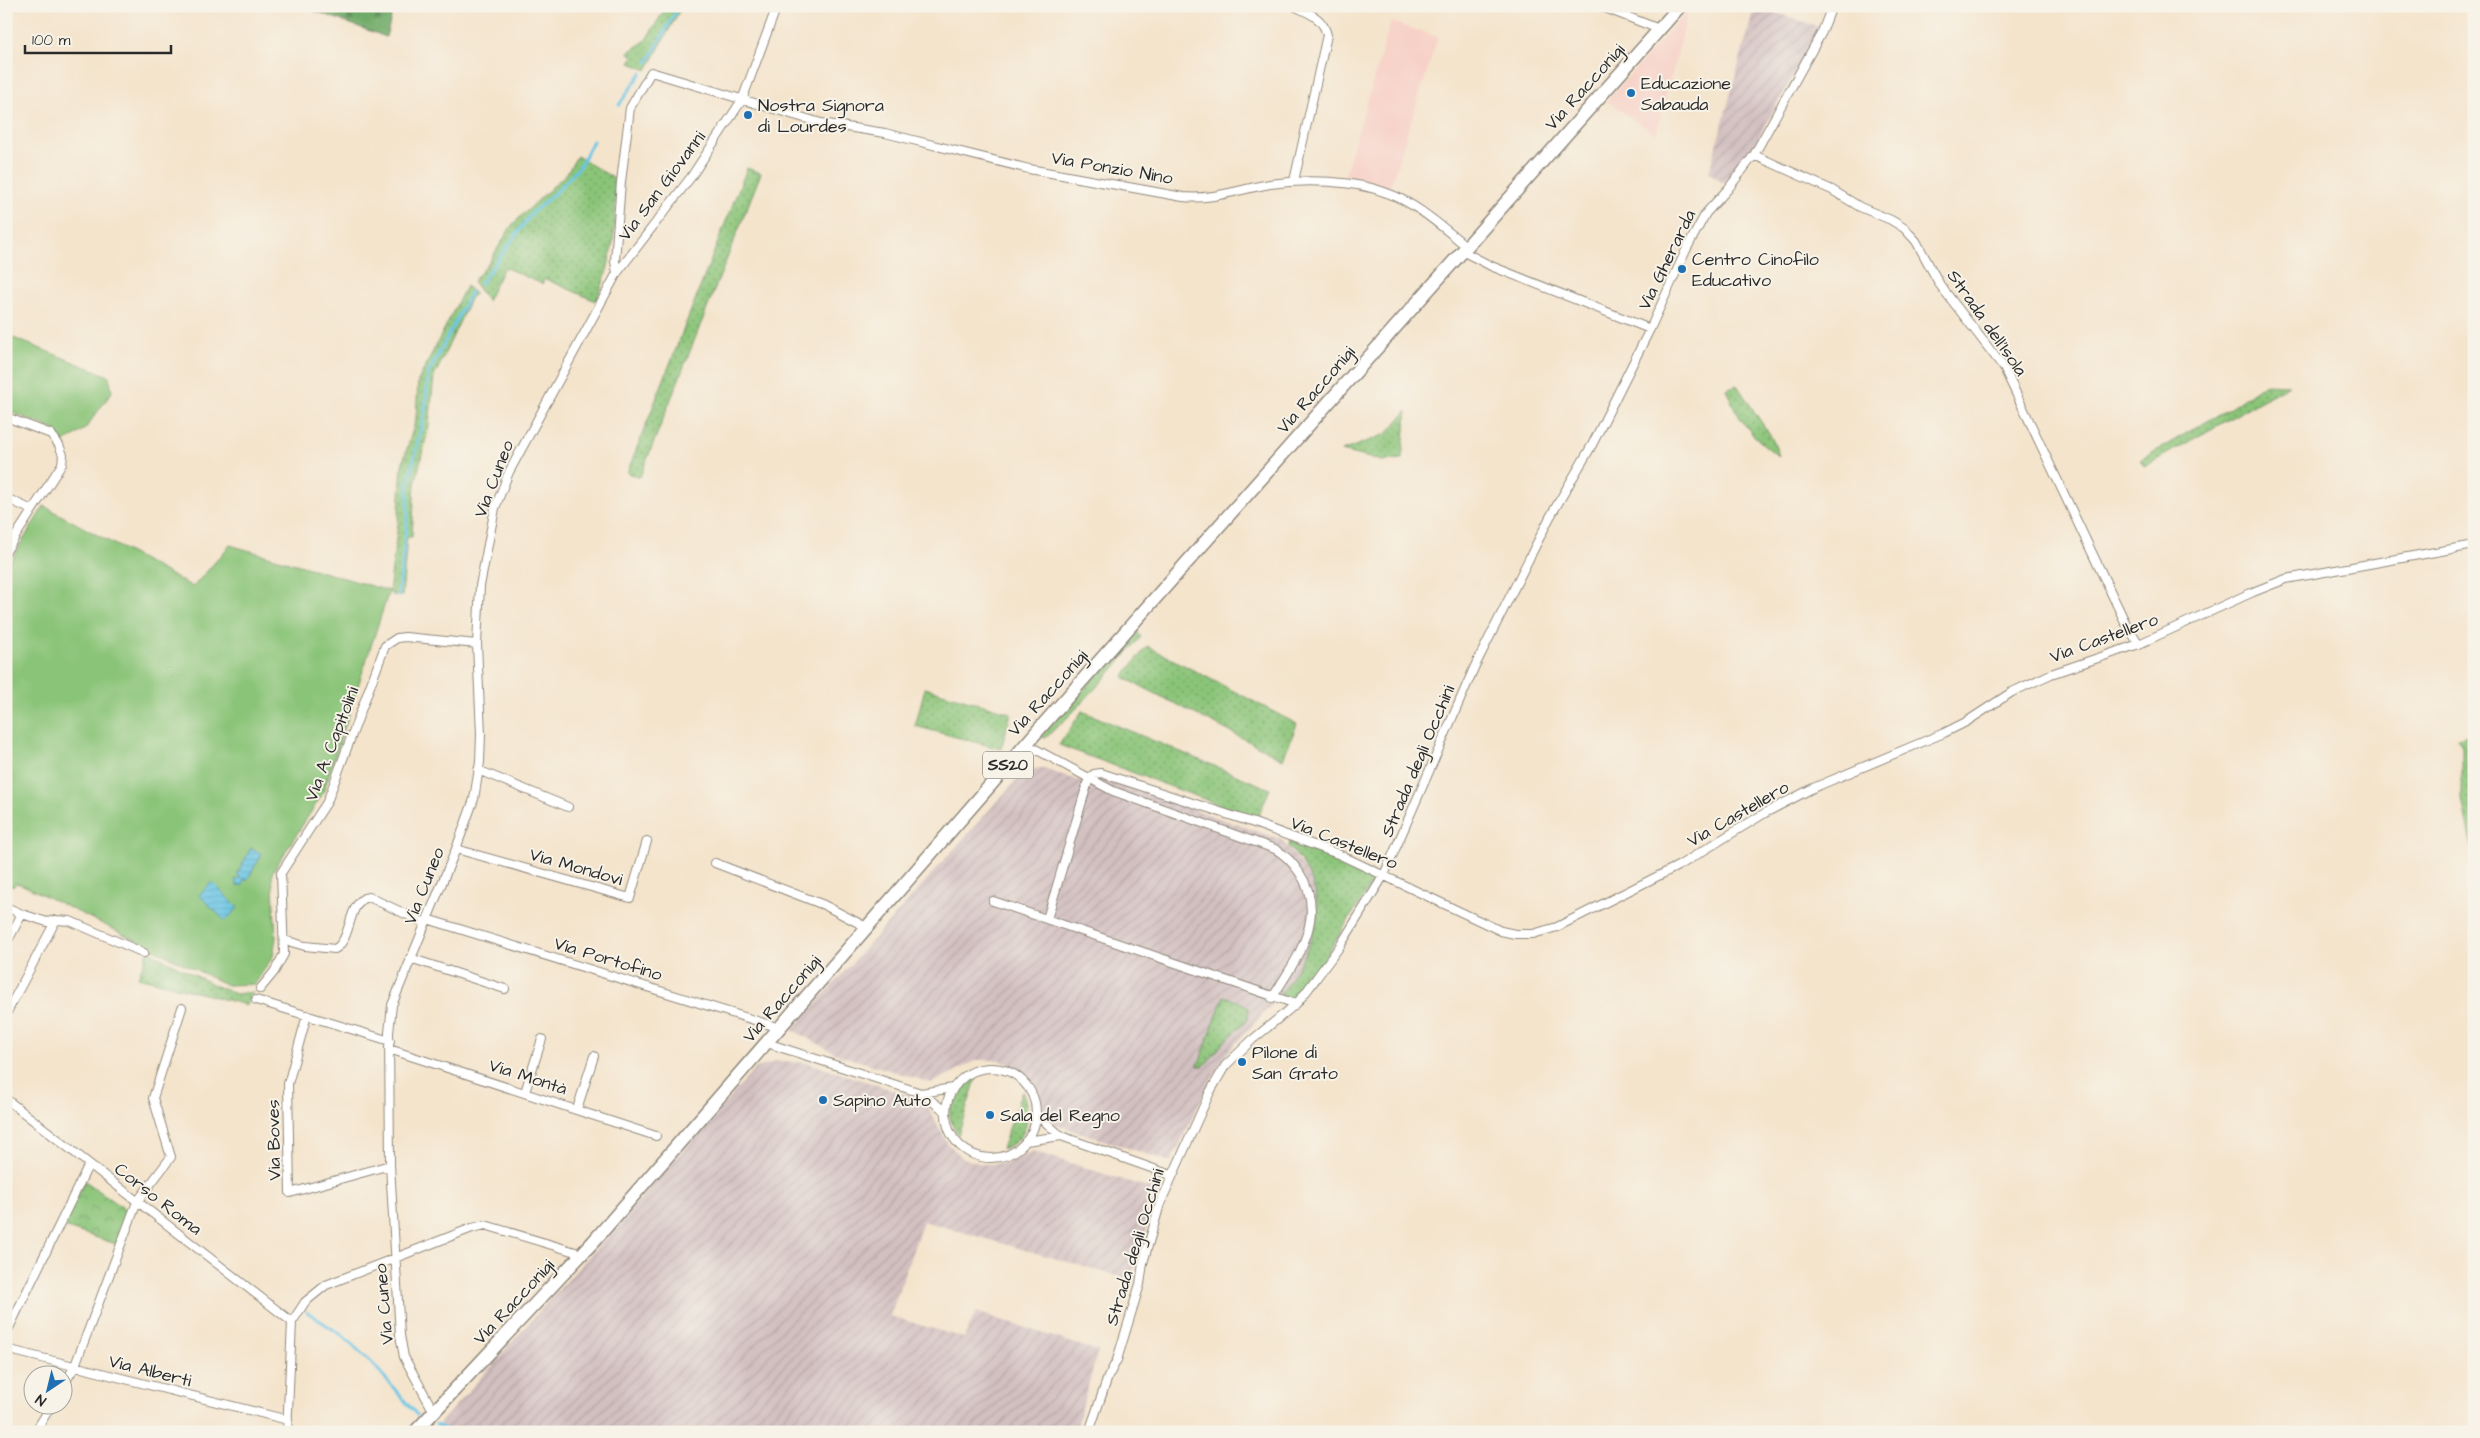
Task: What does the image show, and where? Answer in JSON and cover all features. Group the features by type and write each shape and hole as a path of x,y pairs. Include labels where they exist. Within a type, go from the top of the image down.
{"main road":[{"name":"Via Racconigi","path":"419,1429 582,1254 868,928 1026,744 1680,6"}],"street":[{"name":"Via San Giovanni","path":"560,379 617,273 691,177 742,100 777,6"},
{"name":"Via Racconigi","path":"1600,6 1659,29"},
{"name":"Via Gherarda","path":"1464,248 1491,266 1650,329 1687,248 1706,213 1728,189 1754,154 1822,32 1832,6"},
{"path":"1294,181 1327,35 1324,24 1318,18 1296,7"},
{"name":"Via Ponzio Nino","path":"617,273 615,261 621,182 630,108 651,72 821,123 885,133 1029,168 1183,197 1207,198 1255,187 1294,181 1357,185 1388,193 1414,207 1464,248"},
{"name":"Strada dell'Isola","path":"1754,154 1832,190 1860,207 1891,220 1904,228 1916,242 1940,285 2004,368 2126,624 2139,644"},
{"name":"Strada degli Occhini","path":"1089,1432 1108,1377 1116,1360 1140,1284 1143,1263 1171,1174 1210,1092 1225,1066 1252,1040 1296,1004 1340,946 1384,875 1479,660 1550,517 1592,445 1650,329"},
{"name":"Via Cuneo","path":"434,1412 404,1356 400,1335 390,1165 392,1005 456,849 474,799 481,734 476,644 480,586 495,508 516,457 560,379"},
{"path":"6,417 51,434 63,455 62,464 6,551"},
{"path":"6,498 32,510"},
{"name":"Via Castellero","path":"1089,778 1094,774 1101,773 1113,776 1273,830 1338,854 1501,931 1516,934 1533,934 1557,926 1680,865 1765,813 1813,788 1944,733 1966,722 2012,692 2051,674 2139,644 2229,602 2286,579 2474,545"},
{"name":"Via A. Capitolini","path":"260,989 280,964 284,954 281,873 327,802 385,646 397,638 405,637 476,644"},
{"path":"1026,744 1112,791 1275,849 1286,855 1306,883 1311,896 1310,922 1298,955 1272,998"},
{"path":"478,770 568,807"},
{"path":"1047,919 1089,778"},
{"name":"Via Mondovì","path":"456,849 630,898 647,841"},
{"path":"715,863 824,905 868,928"},
{"name":"Via Portofino","path":"284,940 305,946 335,949 341,944 357,905 364,898 369,897 426,921 780,1028"},
{"path":"993,900 1272,998 1296,1004"},
{"path":"6,908 47,922 56,920 70,921 144,953"},
{"path":"6,944 22,914"},
{"path":"6,1014 56,920"},
{"path":"410,958 505,989"},
{"name":"Via Montà","path":"256,1000 307,1015 656,1136"},
{"path":"72,1371 137,1202 171,1157 152,1098 182,1008"},
{"name":"Via Boves","path":"307,1015 288,1084 290,1194 390,1165"},
{"path":"525,1092 542,1039"},
{"path":"767,1043 921,1092 945,1111"},
{"path":"577,1109 594,1056"},
{"path":"990,1067 1018,1076 1028,1087 1034,1100 1036,1114 1035,1124 1026,1142 1012,1153 994,1158 981,1158 969,1153 951,1135 946,1124 945,1111 953,1088 963,1077 976,1070 990,1067"},
{"path":"921,1092 953,1088"},
{"name":"Corso Roma","path":"6,1099 292,1322"},
{"path":"1036,1114 1061,1136 1171,1174"},
{"path":"1026,1142 1061,1136"},
{"path":"6,1334 89,1164"},
{"path":"287,1432 292,1322 305,1302 320,1288 472,1228 485,1226 582,1254"},
{"name":"Via Alberti","path":"6,1349 74,1368 288,1420"},
{"path":"35,1432 45,1416"}],"shaded area":[{"path":"1755,6 1820,27 1751,151 1724,184 1709,172"},
{"path":"1689,9 1671,77 1656,135 1607,101"},
{"path":"1391,22 1438,37 1389,190 1343,180"},
{"path":"1041,768 1077,780 1103,778 1282,840 1307,872 1317,893 1316,928 1304,959 1280,995 1228,1052 1207,1087 1171,1162 1054,1124 1042,1105 1032,1081 1021,1071 1000,1060 977,1060 932,1083 839,1055 792,1030 1025,770"},
{"path":"777,1061 808,1063 924,1100 948,1144 963,1158 982,1164 1007,1163 1033,1151 1158,1191 1131,1280 923,1221 890,1316 964,1338 976,1312 1098,1351 1075,1432 432,1432 756,1068"}],"green space":[{"path":"302,6 394,6 386,37"},
{"path":"667,6 682,6 647,70 630,63 633,56 628,52 645,41"},
{"path":"577,156 615,179 615,226 613,241 607,271 596,301 545,279 542,284 504,267 487,301 473,281 488,264 512,225 567,173"},
{"path":"747,168 761,173 640,477 627,473"},
{"path":"466,286 476,294 471,297 434,377 429,426 415,484 412,537 407,537 402,596 392,595 389,591 398,524 402,465 416,419 418,381"},
{"path":"6,335 109,376 112,392 85,429 63,443 55,430 6,410"},
{"path":"2264,384 2289,385 2144,467 2140,460 2230,408"},
{"path":"1737,385 1773,440 1779,456 1760,442 1741,419 1726,389"},
{"path":"1407,411 1402,459 1382,461 1342,451 1386,434"},
{"path":"44,506 193,587 230,545 389,591 323,793 272,873 276,937 273,956 255,984 227,985 25,886 16,883 14,886 6,887 6,568"},
{"path":"1137,631 1141,637 1116,667 1046,738 1041,737 1128,639"},
{"path":"1147,646 1297,724 1283,759 1123,677"},
{"path":"925,688 1011,713 1001,749 915,726"},
{"path":"1082,711 1270,789 1257,819 1059,745"},
{"path":"2469,735 2474,775 2474,857 2462,801 2462,746 2457,738"},
{"path":"1290,841 1373,874 1372,883 1307,986 1294,999 1280,995 1303,958 1311,940 1316,922 1317,904 1313,886 1304,867 1289,847"},
{"path":"148,951 216,986 236,994 253,992 246,1005 138,977"},
{"path":"1224,996 1244,1004 1248,1008 1248,1020 1226,1040 1204,1066 1198,1066"},
{"path":"977,1076 958,1135 950,1118 951,1101 961,1087"},
{"path":"1022,1091 1027,1109 1026,1126 1018,1140 1002,1149"},
{"path":"85,1181 128,1211 116,1244 61,1226"}],"water":[{"path":"251,848 262,854 247,880 244,879 243,885 237,886 235,879 238,880 240,876 237,875"},
{"path":"212,882 238,908 225,921 199,895"}],"waterway":[{"path":"648,62 679,6"},
{"path":"619,105 641,73"},
{"path":"480,284 532,213 557,191 580,166 593,141"},
{"path":"398,596 408,513 408,485 425,411 428,374 471,292"},
{"path":"307,1312 343,1336 373,1364 417,1415"},
{"path":"436,1425 452,1432"}],"place":[{"name":"Educazione Sabauda","path":"1631,93"},
{"name":"Nostra Signora di Lourdes","path":"748,115"},
{"name":"Centro Cinofilo Educativo","path":"1682,269"},
{"name":"Pilone di San Grato","path":"1242,1062"},
{"name":"Sapino Auto","path":"823,1100"},
{"name":"Sala del Regno","path":"990,1115"}]}
